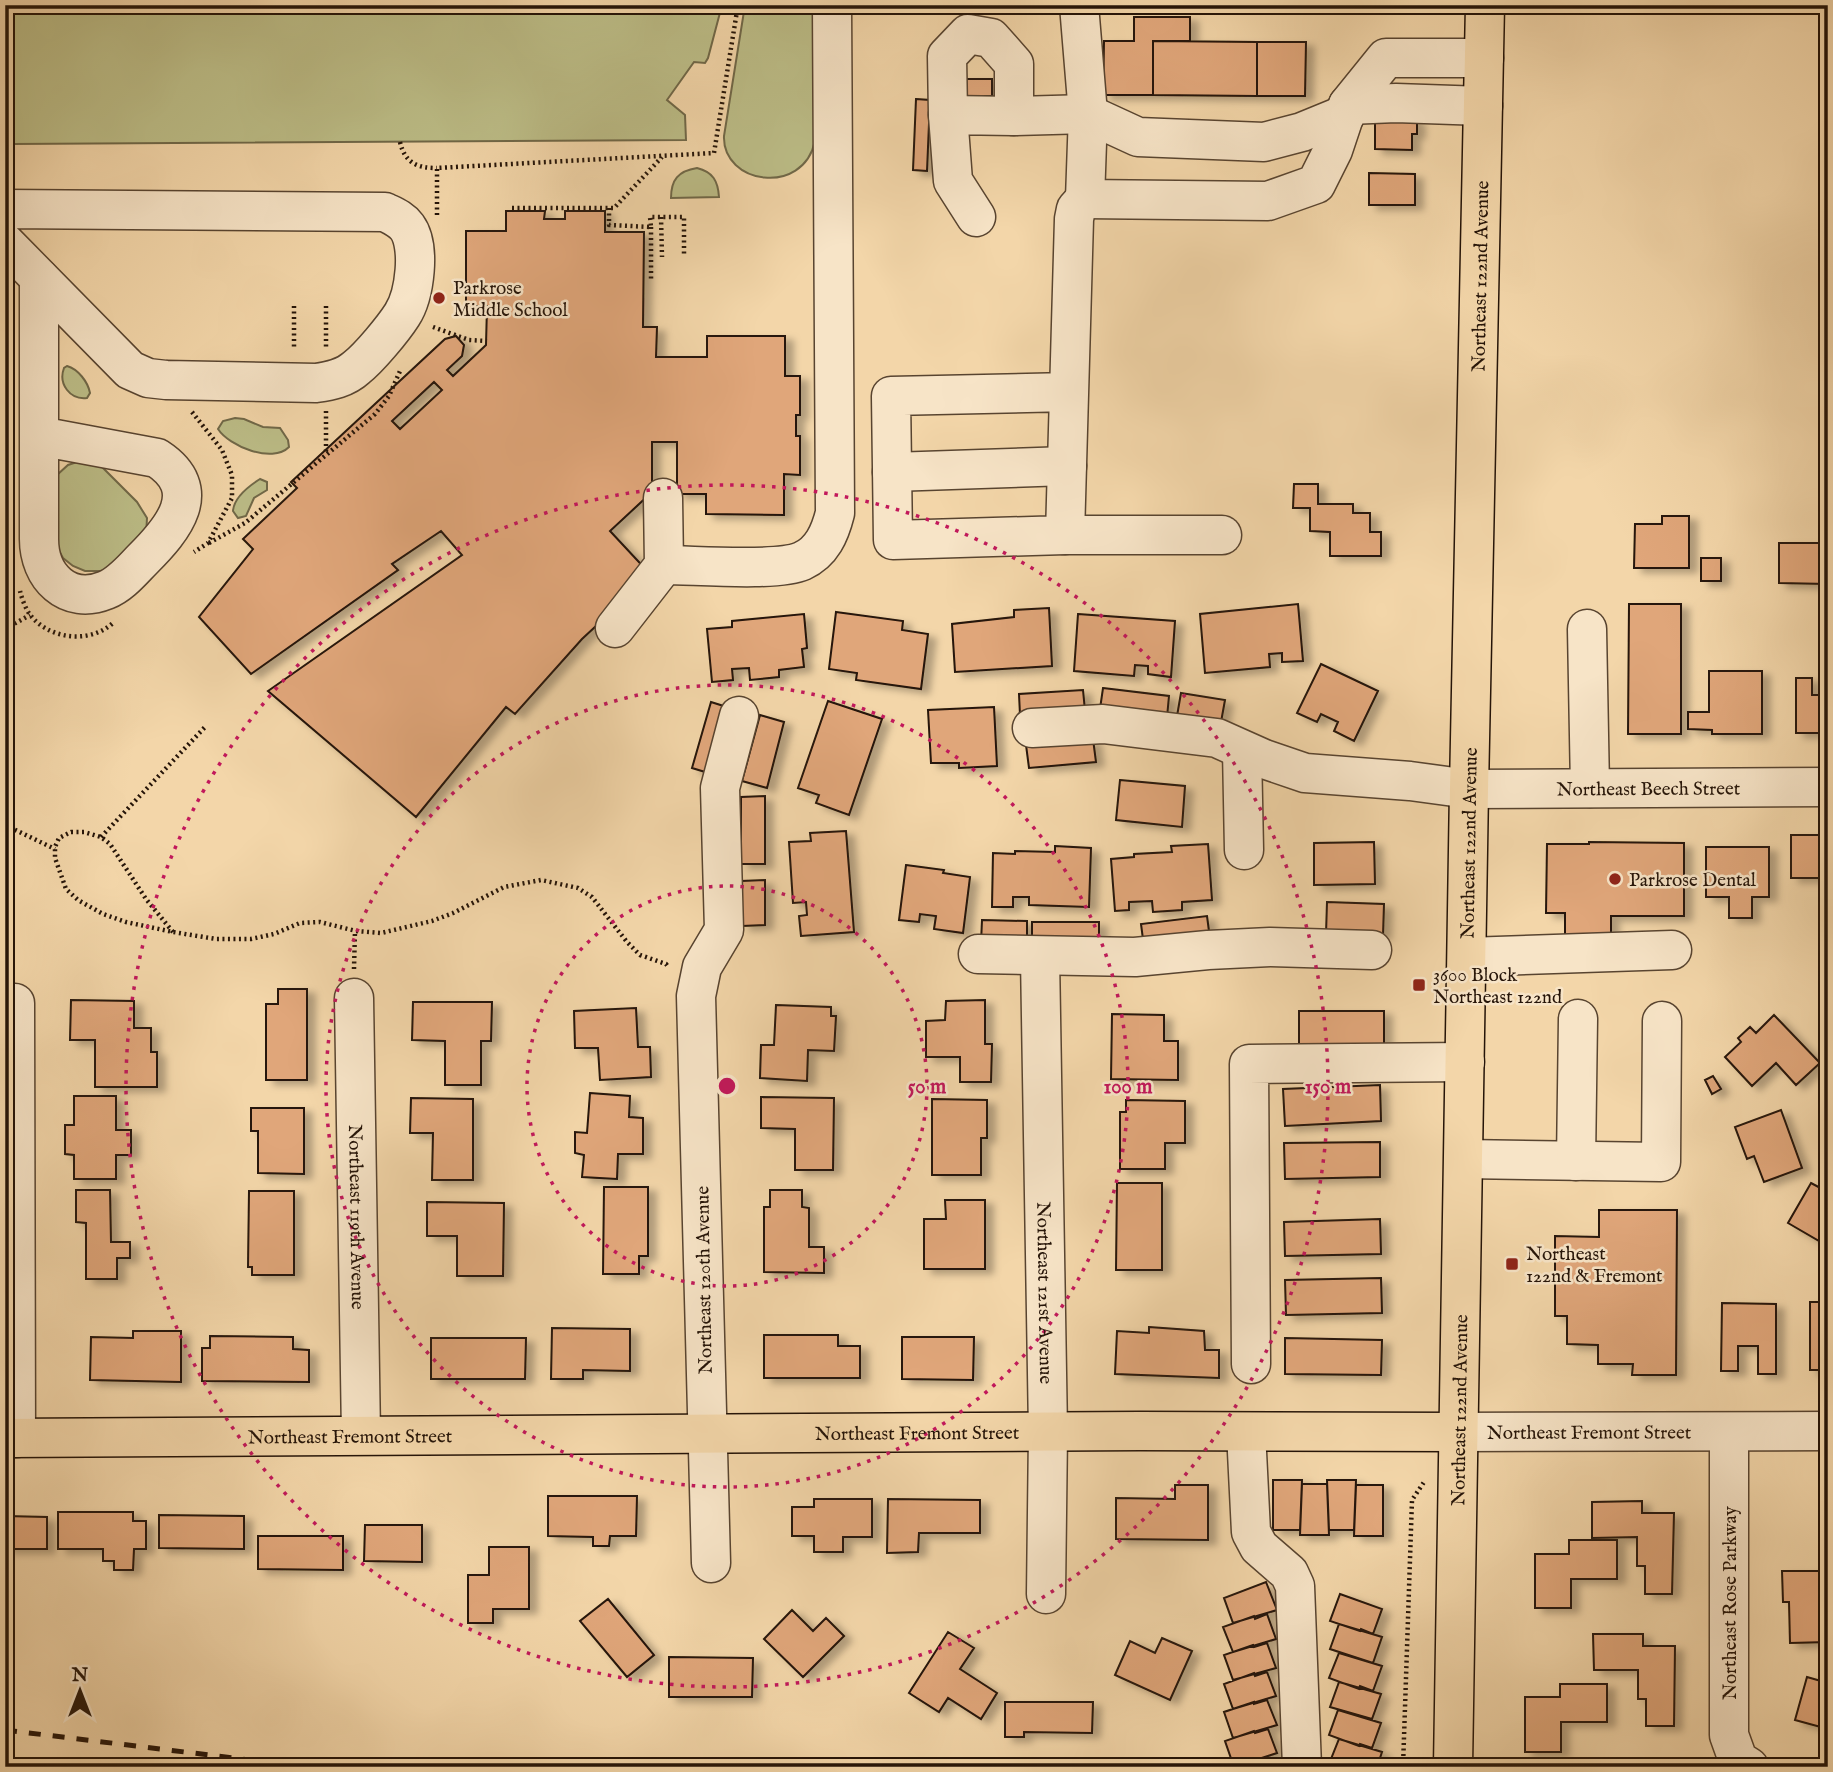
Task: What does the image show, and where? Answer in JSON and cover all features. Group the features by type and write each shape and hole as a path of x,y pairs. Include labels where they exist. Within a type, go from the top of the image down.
{"main road":[{"name":"Northeast 122nd Avenue","path":"1453,1767 1485,5"},
{"name":"Northeast Fremont Street","path":"11,1438 1458,1432"}],"street":[{"path":"664,565 783,566 802,561 819,549 830,533 835,513 832,5"},
{"path":"1065,535 1074,219 1076,209 1085,199 1088,114 1079,5"},
{"path":"976,217 953,181 948,115 947,56 968,34 991,38 1014,64 1014,116"},
{"path":"1085,199 1268,201 1316,184 1333,150 1347,109 1385,58 1484,58"},
{"path":"948,115 1088,114 1138,137 1264,142 1302,132 1347,109 1396,103 1483,106"},
{"path":"5,209 385,212 406,225 412,237 414,276 411,296 402,315 356,369 336,380 316,383 166,380 148,378 131,370 5,243"},
{"path":"39,278 39,436 39,553 52,580 64,589 79,594 94,594 108,589 120,581 165,537 178,516 182,489 177,476 157,458 39,436"},
{"path":"1069,392 891,396 893,540 1065,535 1222,535"},
{"path":"892,472 1067,466"},
{"path":"615,628 664,565 663,498"},
{"path":"1587,629 1590,788"},
{"name":"Northeast 120th Avenue","path":"711,1563 696,996 702,967 724,930 720,788 739,716"},
{"name":"Northeast Beech Street","path":"1032,728 1103,724 1217,738 1264,760 1306,773 1410,781 1469,789 1828,787"},
{"path":"1242,750 1244,850"},
{"path":"978,954 1041,975 1135,957 1208,950 1270,947 1372,950"},
{"path":"1467,957 1672,950"},
{"name":"Northeast 121st Avenue","path":"1041,975 1048,1432 1046,1594"},
{"name":"Northeast 119th Avenue","path":"354,998 361,1436"},
{"path":"11,1438 15,1003"},
{"path":"1576,1161 1578,1019"},
{"path":"1464,1159 1661,1162 1662,1021"},
{"path":"1251,1364 1249,1064 1465,1062"},
{"name":"Northeast Fremont Street","path":"1458,1432 1828,1431"},
{"path":"1246,1432 1251,1532 1259,1547 1289,1573 1294,1586 1302,1767"},
{"name":"Northeast Rose Parkway","path":"1730,1432 1729,1735 1738,1760 1749,1767"}],"path":[{"path":"693,155 714,153 738,5"},
{"path":"400,142 405,156 414,165 438,168"},
{"path":"512,208 614,208 663,156"},
{"path":"609,208 609,225 651,227"},
{"path":"652,279 650,218 684,218 684,257"},
{"path":"662,218 662,257"},
{"path":"294,306 295,350"},
{"path":"326,306 326,350"},
{"path":"402,315 459,337 486,341"},
{"path":"208,543 245,523 375,414 389,396 401,369"},
{"path":"5,629 30,615"},
{"path":"101,837 205,727"},
{"path":"5,825 55,849"},
{"path":"173,932 146,899 110,844 101,837 84,832 71,832 60,838 55,849 58,869 66,889 78,900 103,914 126,922 173,932 216,939 251,939 274,934 300,923 320,922 356,931 381,933 432,921 504,887 541,880 578,888 592,897 640,955 666,964 682,988 696,996"},
{"path":"1403,1767 1412,1500"}],"green space":[{"path":"5,5 722,5 708,58 705,63 694,62 667,100 685,115 686,140 13,144 14,86 5,69"},
{"path":"745,5 815,5 815,141 808,159 795,171 780,177 764,178 749,173 736,165 727,152 724,136"},
{"path":"697,168 714,178 719,197 671,198 672,186 677,177 685,171"},
{"path":"67,366 85,380 90,393 87,398 75,396 67,390 63,374"},
{"path":"235,418 263,427 280,428 289,447 272,454 241,447 218,429 223,421"},
{"path":"80,461 101,466 137,502 147,518 146,536 105,571 85,571 73,566 63,558 57,547 57,475 68,465"},
{"path":"260,479 267,482 267,490 254,498 246,516 238,518 233,511 236,501"}],"building":[{"path":"1134,17 1190,17 1190,41 1153,41 1153,95 1103,95 1104,41 1134,41"},
{"path":"1153,41 1257,42 1257,96 1153,95"},
{"path":"1257,42 1306,42 1305,96 1257,96"},
{"path":"963,79 992,79 992,96 963,96"},
{"path":"916,99 930,100 927,171 913,170"},
{"path":"1410,114 1417,122 1417,134 1412,134 1412,150 1375,149 1375,123"},
{"path":"1369,173 1415,174 1415,205 1369,205"},
{"path":"506,211 545,211 544,219 565,219 565,211 605,211 605,232 644,232 643,327 657,327 656,357 707,357 707,336 785,336 785,376 800,376 800,415 796,415 796,436 800,436 800,475 784,474 784,515 706,514 706,494 677,494 677,442 652,442 652,492 610,531 651,575 582,639 515,714 506,707 416,817 268,691 462,555 441,531 392,564 398,570 251,674 199,617 253,549 243,539 297,488 291,482 445,339 456,336 464,345 462,356 447,370 453,376 486,345 487,306 466,306 466,231 506,231","holes":["434,382 442,390 400,429 392,421"]},
{"path":"1294,484 1318,484 1318,504 1353,504 1353,513 1370,513 1370,532 1381,532 1381,556 1330,556 1330,532 1310,531 1310,508 1293,508"},
{"path":"1662,516 1689,516 1689,568 1634,568 1635,524 1662,524"},
{"path":"1779,543 1828,543 1828,584 1779,583"},
{"path":"1701,558 1721,558 1721,581 1701,581"},
{"path":"1298,604 1303,661 1282,662 1282,653 1269,654 1270,667 1205,673 1200,614"},
{"path":"1629,604 1681,604 1681,734 1628,734"},
{"path":"1049,608 1052,666 955,672 952,624 1014,617 1014,610"},
{"path":"836,612 903,621 902,630 928,634 921,689 856,680 857,673 829,669"},
{"path":"804,614 807,648 802,649 804,667 779,670 779,677 750,680 749,668 732,669 733,680 712,682 707,629 732,627 732,621"},
{"path":"1078,614 1175,621 1171,677 1148,674 1148,666 1135,665 1134,676 1074,671"},
{"path":"1321,664 1378,691 1354,741 1334,731 1338,722 1321,714 1317,722 1297,713"},
{"path":"1709,671 1762,671 1762,734 1712,734 1712,730 1688,729 1688,712 1709,712"},
{"path":"1796,678 1812,678 1812,695 1828,695 1828,733 1796,733"},
{"path":"1103,688 1169,696 1167,717 1100,709"},
{"path":"1083,690 1085,711 1020,715 1019,694"},
{"path":"1181,693 1225,700 1221,722 1177,716"},
{"path":"828,701 882,719 849,815 816,803 819,795 798,788"},
{"path":"711,702 733,709 715,775 692,768"},
{"path":"994,707 997,766 959,768 959,763 931,763 928,710"},
{"path":"760,715 784,722 767,788 742,781"},
{"path":"1093,739 1096,762 1029,768 1026,745"},
{"path":"1120,780 1185,786 1182,827 1116,820"},
{"path":"765,796 765,864 741,864 741,797"},
{"path":"846,831 854,932 801,936 799,916 807,915 806,902 793,903 789,842 811,841 810,833"},
{"path":"1791,835 1828,835 1828,878 1791,878"},
{"path":"1374,842 1375,884 1314,885 1314,843"},
{"name":"Parkrose Dental","path":"1684,843 1684,916 1611,916 1611,937 1565,937 1565,913 1546,913 1547,844"},
{"path":"1208,844 1212,900 1182,902 1182,910 1153,912 1152,901 1129,902 1129,910 1115,911 1111,859 1134,857 1134,854 1172,852 1171,846"},
{"path":"1055,846 1091,848 1089,907 1029,905 1029,897 1013,897 1013,907 992,907 993,853 1055,852"},
{"path":"1706,847 1769,847 1769,897 1752,897 1752,918 1729,918 1729,897 1706,897"},
{"path":"906,865 970,877 963,933 934,929 936,916 920,914 919,922 899,920"},
{"path":"765,880 765,925 742,926 741,881"},
{"path":"1327,902 1384,904 1383,935 1326,934"},
{"path":"1207,916 1210,939 1144,947 1141,924"},
{"path":"982,920 1027,921 1027,945 981,943"},
{"path":"1032,922 1099,922 1099,946 1032,946"},
{"path":"278,989 307,989 307,1080 266,1080 266,1004 278,1004"},
{"path":"71,1000 134,1001 134,1028 151,1028 151,1052 157,1052 157,1087 95,1087 95,1040 70,1040"},
{"path":"985,1000 985,1044 992,1044 991,1082 960,1082 960,1057 926,1057 926,1021 945,1020 946,1001"},
{"path":"413,1002 492,1002 491,1041 481,1041 481,1085 445,1085 445,1041 412,1040"},
{"path":"776,1005 831,1007 831,1016 836,1016 834,1051 808,1050 807,1081 760,1078 761,1045 774,1045"},
{"path":"636,1008 638,1047 650,1047 651,1077 600,1080 598,1048 575,1048 574,1011"},
{"path":"1299,1011 1384,1011 1384,1045 1299,1045"},
{"path":"1112,1014 1164,1015 1164,1041 1178,1041 1178,1080 1111,1079"},
{"path":"1774,1015 1820,1063 1796,1085 1776,1063 1752,1086 1725,1057 1741,1042 1738,1038 1750,1027 1756,1033"},
{"path":"1713,1076 1721,1089 1712,1094 1705,1080"},
{"path":"1380,1085 1381,1121 1285,1126 1283,1089"},
{"path":"590,1093 630,1096 629,1117 643,1118 643,1154 618,1154 617,1179 582,1177 584,1155 575,1153 575,1132 587,1133"},
{"path":"74,1096 116,1096 116,1130 131,1130 131,1155 116,1155 116,1179 74,1179 74,1155 65,1154 65,1125 74,1125"},
{"path":"761,1097 834,1098 833,1170 795,1170 795,1129 761,1128"},
{"path":"411,1098 473,1099 473,1180 432,1180 433,1133 410,1133"},
{"path":"932,1099 987,1100 987,1138 981,1138 981,1175 932,1175"},
{"path":"1126,1100 1185,1101 1185,1143 1165,1143 1165,1169 1120,1169 1120,1112 1126,1112"},
{"path":"251,1108 304,1108 304,1174 258,1173 258,1131 251,1131"},
{"path":"1781,1110 1802,1168 1764,1182 1754,1156 1747,1159 1735,1127"},
{"path":"1380,1142 1380,1177 1285,1179 1284,1143"},
{"path":"1117,1183 1162,1183 1162,1270 1116,1270"},
{"path":"1811,1183 1828,1192 1826,1245 1788,1223"},
{"path":"604,1187 648,1187 648,1256 639,1256 639,1274 603,1274"},
{"path":"76,1190 110,1190 111,1242 130,1242 130,1258 117,1258 117,1279 86,1279 86,1223 76,1222"},
{"path":"770,1190 802,1190 802,1207 809,1208 809,1247 824,1247 824,1273 764,1272 764,1207 770,1207"},
{"path":"249,1191 294,1191 294,1275 252,1275 252,1267 248,1267"},
{"path":"945,1200 985,1200 985,1269 924,1269 924,1219 946,1219"},
{"path":"427,1202 504,1203 503,1276 457,1276 457,1236 427,1236"},
{"path":"1599,1210 1677,1210 1676,1375 1632,1375 1633,1364 1598,1364 1598,1345 1567,1344 1567,1316 1555,1316 1555,1236 1599,1237"},
{"path":"1380,1219 1381,1254 1285,1256 1284,1222"},
{"path":"1381,1278 1382,1313 1286,1315 1285,1280"},
{"path":"1810,1302 1828,1302 1826,1370 1810,1370"},
{"path":"1722,1303 1776,1304 1776,1374 1758,1374 1758,1346 1738,1346 1738,1371 1721,1371"},
{"path":"1149,1327 1204,1331 1205,1350 1219,1350 1219,1378 1115,1374 1117,1331 1149,1333"},
{"path":"552,1328 630,1329 630,1371 583,1370 583,1379 551,1379"},
{"path":"133,1331 181,1331 181,1382 90,1380 91,1337 133,1338"},
{"path":"764,1335 838,1335 838,1346 860,1346 860,1378 764,1378"},
{"path":"210,1336 293,1337 293,1349 309,1350 309,1382 202,1381 202,1348 210,1348"},
{"path":"902,1337 974,1337 973,1380 902,1379"},
{"path":"431,1338 526,1338 525,1379 431,1379"},
{"path":"1285,1338 1382,1340 1381,1375 1285,1374"},
{"path":"1273,1480 1302,1480 1300,1530 1273,1530"},
{"path":"1327,1480 1356,1480 1354,1530 1329,1530"},
{"path":"1302,1484 1327,1484 1329,1535 1300,1535"},
{"path":"1175,1485 1208,1485 1208,1540 1116,1539 1116,1498 1175,1499"},
{"path":"1356,1485 1383,1485 1383,1536 1354,1536"},
{"path":"548,1496 637,1496 636,1536 610,1536 609,1546 593,1546 593,1537 548,1536"},
{"path":"814,1499 872,1499 872,1537 843,1537 843,1552 814,1552 814,1536 792,1536 792,1507 814,1507"},
{"path":"888,1499 980,1500 980,1533 919,1533 918,1552 887,1553"},
{"path":"1642,1501 1642,1513 1674,1513 1672,1594 1645,1594 1645,1566 1637,1566 1637,1537 1592,1538 1592,1502"},
{"path":"58,1512 133,1512 133,1521 146,1521 146,1549 134,1549 133,1570 114,1570 114,1561 103,1561 103,1549 58,1549"},
{"path":"159,1515 244,1516 244,1549 159,1548"},
{"path":"5,1516 47,1517 47,1549 5,1549"},
{"path":"365,1525 422,1525 422,1562 364,1561"},
{"path":"258,1536 343,1536 343,1570 258,1569"},
{"path":"1569,1540 1617,1540 1617,1579 1571,1579 1571,1608 1535,1608 1535,1554 1569,1554"},
{"path":"489,1547 529,1547 529,1609 493,1609 493,1623 468,1623 468,1575 489,1575"},
{"path":"1782,1571 1828,1571 1828,1642 1790,1643 1789,1602 1783,1602"},
{"path":"1266,1582 1277,1610 1233,1623 1224,1598"},
{"path":"1340,1594 1382,1609 1373,1634 1330,1621"},
{"path":"608,1599 654,1655 627,1677 580,1621"},
{"path":"792,1610 813,1631 826,1618 844,1636 803,1677 764,1639"},
{"path":"1267,1614 1276,1639 1233,1652 1223,1627"},
{"path":"1339,1624 1382,1637 1373,1663 1330,1649"},
{"path":"948,1632 974,1648 960,1669 997,1693 981,1719 948,1698 939,1712 909,1693"},
{"path":"1593,1634 1643,1634 1643,1646 1675,1646 1674,1726 1646,1726 1646,1699 1638,1699 1638,1670 1594,1670"},
{"path":"1162,1638 1192,1651 1170,1700 1115,1675 1130,1641 1155,1653"},
{"path":"1267,1643 1276,1668 1233,1680 1224,1655"},
{"path":"1339,1653 1382,1666 1373,1691 1329,1678"},
{"path":"669,1657 753,1658 752,1697 669,1697"},
{"path":"1267,1672 1276,1696 1233,1709 1224,1684 1254,1673 1255,1676"},
{"path":"1807,1677 1828,1683 1828,1729 1795,1720"},
{"path":"1339,1682 1381,1694 1372,1719 1330,1707"},
{"path":"1560,1684 1607,1684 1607,1722 1561,1722 1561,1752 1525,1752 1525,1697 1560,1697"},
{"path":"1267,1700 1277,1725 1233,1738 1224,1712"},
{"path":"1005,1702 1093,1702 1092,1733 1024,1732 1024,1737 1005,1737"},
{"path":"1338,1710 1381,1723 1372,1748 1329,1735"},
{"path":"1268,1729 1277,1753 1234,1767 1225,1741"},
{"path":"1339,1739 1382,1752 1377,1767 1336,1767 1329,1764"}],"railway":[{"path":"5,1730 307,1767"}],"place":[{"name":"Parkrose Middle School","path":"439,298"},
{"name":"Parkrose Dental","path":"1615,879"},
{"name":"3600 Block Northeast 122nd","path":"1419,985"},
{"name":"Northeast 122nd & Fremont","path":"1512,1264"}]}
